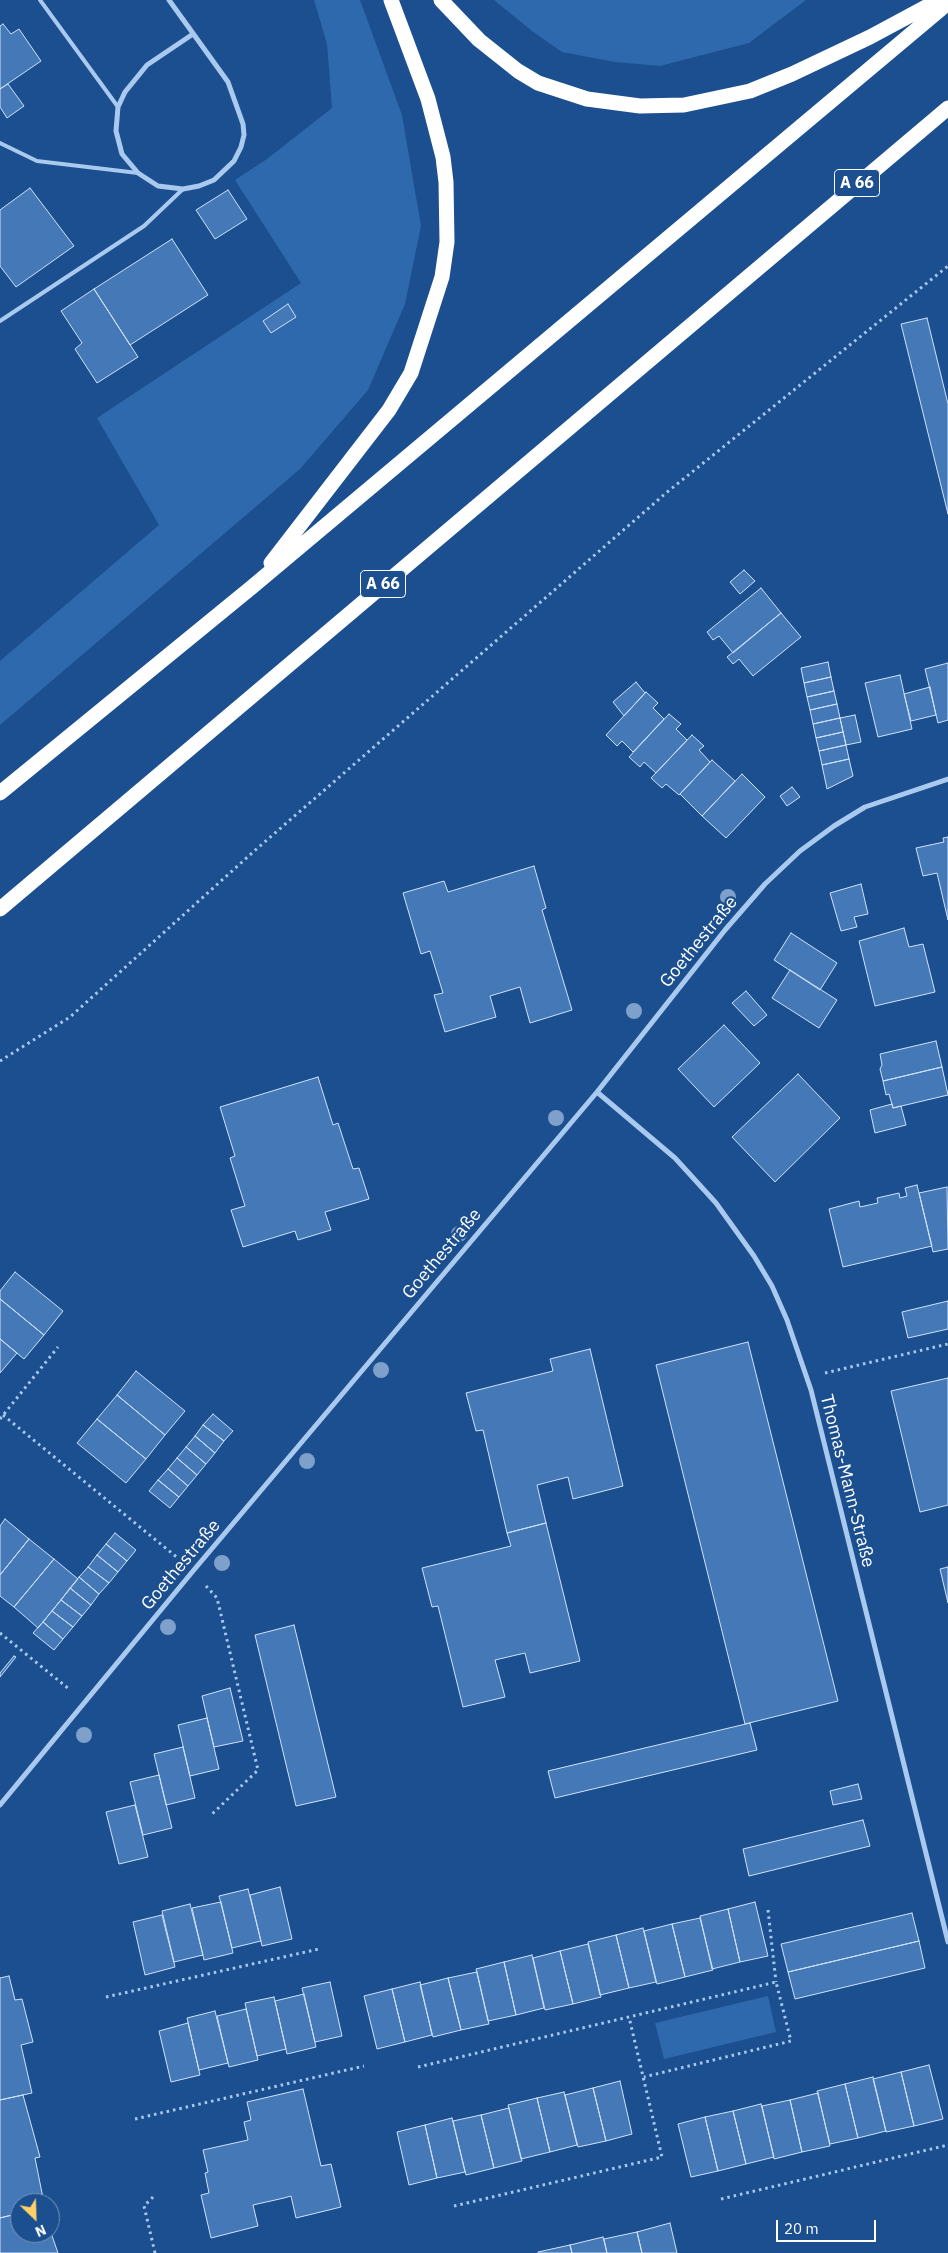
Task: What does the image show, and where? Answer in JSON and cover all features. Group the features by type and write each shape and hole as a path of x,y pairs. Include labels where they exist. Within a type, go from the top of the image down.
{"highway":[{"path":"252,587 389,410 411,373 442,277 447,242 446,182 443,157 428,99 391,0"},
{"path":"441,0 479,40 518,71 538,82 587,99 640,106 684,105 750,91 792,74 870,37 939,0"},
{"path":"0,793 252,587 948,3"},
{"name":"A 66","path":"0,909 948,108"}],"street":[{"path":"169,0 228,82 244,124 244,135 241,147 226,170 206,183 183,189 158,186 138,173 125,158 117,139 116,118 118,107 125,92 147,65 193,34"},
{"name":"Goethestraße","path":"0,1806 193,1571 597,1092 725,930 765,884 800,851 864,807 948,779"},
{"name":"Thomas-Mann-Straße","path":"597,1092 675,1158 698,1182 736,1230 772,1286 787,1320 807,1377 948,1942"}],"lane":[{"path":"40,0 118,107"},
{"path":"0,143 38,161 138,173"},
{"path":"0,320 144,226 183,189"}],"path":[{"path":"0,1061 70,1017 252,853 666,493 948,266"},
{"path":"807,1377 948,1344"},
{"path":"0,1419 58,1347"},
{"path":"3,1415 193,1571 217,1598 258,1770 210,1816"},
{"path":"0,1633 85,1702"},
{"path":"644,2077 791,2041 776,1982 768,1910"},
{"path":"106,1997 319,1949"},
{"path":"418,2067 776,1982"},
{"path":"454,2206 662,2157 629,2017"},
{"path":"134,2119 364,2066"},
{"path":"721,2199 948,2145"},
{"path":"153,2197 144,2206 155,2253"}],"shaded area":[{"path":"314,0 360,0 402,115 421,226 405,304 368,390 300,469 0,725 0,661 159,525 97,418 301,283 235,180 267,159 332,108 327,44"},
{"path":"494,0 806,0 749,43 660,66 615,62 562,52 532,31"},
{"path":"768,1996 776,2032 664,2059 655,2023"}],"building":[{"path":"3,24 11,34 19,29 41,61 0,89 0,26"},
{"path":"8,84 24,106 7,118 0,107 0,89"},
{"path":"30,188 74,246 16,287 0,266 0,210"},
{"path":"228,190 247,219 215,239 196,210"},
{"path":"172,239 208,295 130,345 94,289"},
{"path":"94,289 138,357 97,383 75,349 82,343 61,311"},
{"path":"288,304 296,317 271,333 263,321"},
{"path":"927,318 948,404 948,514 901,324"},
{"path":"744,570 755,581 740,594 730,582"},
{"path":"761,588 781,613 733,653 719,636 713,640 707,632"},
{"path":"781,613 801,637 753,676 739,659 733,664 727,657"},
{"path":"828,662 831,677 804,683 801,668"},
{"path":"948,663 948,720 938,723 925,669"},
{"path":"900,675 912,729 878,737 865,683"},
{"path":"831,677 834,691 807,697 804,683"},
{"path":"636,682 645,693 624,716 613,702"},
{"path":"930,687 936,715 911,721 904,694"},
{"path":"834,691 837,704 810,710 807,697"},
{"path":"646,692 658,703 653,708 664,719 633,752 622,741 617,746 606,735"},
{"path":"837,704 840,718 813,724 810,710"},
{"path":"669,714 681,724 676,729 687,740 656,773 644,762 640,767 629,757"},
{"path":"855,715 861,742 846,745 840,718"},
{"path":"840,718 843,732 816,738 813,724"},
{"path":"843,732 846,745 819,751 816,738"},
{"path":"692,735 704,746 699,750 710,762 679,795 666,784 662,788 651,778"},
{"path":"846,745 849,759 822,765 819,751"},
{"path":"849,759 853,776 827,789 822,765"},
{"path":"712,760 735,781 702,816 680,794"},
{"path":"742,774 765,797 726,838 702,816"},
{"path":"792,787 800,797 787,806 780,796"},
{"path":"948,837 948,920 937,873 923,876 916,848 944,842 943,838"},
{"path":"534,866 546,908 542,910 572,1010 530,1023 520,987 490,996 496,1017 445,1032 434,995 443,993 430,951 421,954 403,893 444,881 448,892"},
{"path":"861,884 868,914 854,917 857,927 841,931 830,893"},
{"path":"904,928 909,947 923,944 935,992 875,1006 859,941"},
{"path":"791,933 837,963 820,990 774,960"},
{"path":"790,970 837,1000 819,1028 772,998"},
{"path":"746,991 767,1015 754,1026 732,1003"},
{"path":"724,1025 760,1063 714,1107 678,1069"},
{"path":"936,1041 942,1067 883,1081 880,1069 882,1065 880,1054"},
{"path":"942,1067 948,1095 893,1108 889,1094 886,1095 883,1081"},
{"path":"798,1074 840,1118 775,1182 732,1137"},
{"path":"318,1077 333,1125 338,1123 353,1169 359,1168 369,1199 325,1212 331,1230 298,1240 295,1231 243,1247 231,1210 245,1206 230,1158 235,1156 220,1107"},
{"path":"892,1104 893,1108 901,1106 906,1125 875,1133 870,1110"},
{"path":"917,1185 932,1246 843,1267 829,1209 859,1201 860,1207 878,1203 877,1198 899,1193 900,1198 907,1196 905,1188"},
{"path":"947,1187 948,1249 933,1252 919,1193"},
{"path":"15,1272 63,1311 44,1335 0,1299 0,1291"},
{"path":"0,1299 44,1335 24,1359 0,1339"},
{"path":"948,1301 948,1329 908,1338 902,1312"},
{"path":"0,1339 17,1353 0,1373"},
{"path":"748,1342 838,1701 745,1724 656,1365"},
{"path":"590,1349 623,1486 573,1499 568,1477 537,1485 546,1523 507,1533 483,1430 476,1431 466,1393 553,1371 550,1359"},
{"path":"136,1371 185,1411 165,1435 117,1395"},
{"path":"948,1378 948,1505 920,1512 891,1391"},
{"path":"117,1395 165,1435 146,1459 97,1419"},
{"path":"213,1414 233,1431 224,1441 203,1425"},
{"path":"97,1419 146,1459 126,1483 77,1443"},
{"path":"203,1425 224,1441 215,1453 195,1436"},
{"path":"195,1436 215,1453 206,1464 186,1447"},
{"path":"186,1447 206,1464 197,1475 177,1458"},
{"path":"177,1458 197,1475 188,1486 168,1469"},
{"path":"168,1469 188,1486 179,1497 158,1480"},
{"path":"158,1480 179,1497 170,1508 149,1491"},
{"path":"5,1519 29,1539 0,1575 0,1526"},
{"path":"546,1523 580,1661 530,1673 525,1653 495,1660 505,1697 463,1707 438,1606 432,1607 422,1568 511,1546 507,1533"},
{"path":"115,1533 136,1550 127,1561 106,1544"},
{"path":"29,1539 54,1559 14,1607 0,1596 0,1575"},
{"path":"106,1544 127,1561 118,1572 97,1555"},
{"path":"97,1555 118,1572 109,1583 88,1567"},
{"path":"54,1559 78,1579 38,1628 14,1607"},
{"path":"88,1567 109,1583 99,1594 79,1577"},
{"path":"948,1567 948,1603 940,1569"},
{"path":"79,1577 99,1594 91,1605 70,1588"},
{"path":"70,1588 91,1605 82,1616 61,1600"},
{"path":"61,1600 82,1616 73,1627 52,1611"},
{"path":"52,1611 73,1627 63,1639 43,1622"},
{"path":"43,1622 63,1639 54,1650 33,1633"},
{"path":"294,1625 336,1797 296,1806 255,1635"},
{"path":"14,1656 16,1657 0,1677 0,1673"},
{"path":"230,1688 243,1741 214,1747 202,1696"},
{"path":"207,1718 219,1769 190,1776 178,1725"},
{"path":"750,1723 757,1750 555,1798 548,1771"},
{"path":"183,1747 195,1798 166,1805 154,1754"},
{"path":"159,1775 172,1828 143,1835 130,1782"},
{"path":"858,1784 862,1799 833,1805 830,1791"},
{"path":"135,1805 148,1857 119,1864 106,1812"},
{"path":"863,1820 870,1846 749,1876 743,1849"},
{"path":"280,1887 292,1939 262,1946 250,1895"},
{"path":"248,1889 261,1941 232,1948 219,1896"},
{"path":"221,1902 233,1953 204,1960 192,1908"},
{"path":"755,1902 768,1956 740,1962 728,1909"},
{"path":"190,1904 203,1955 174,1962 162,1911"},
{"path":"728,1909 740,1962 712,1969 700,1916"},
{"path":"912,1913 919,1941 788,1972 781,1944"},
{"path":"162,1915 175,1967 145,1975 133,1922"},
{"path":"700,1918 713,1970 685,1977 672,1924"},
{"path":"672,1924 685,1977 657,1984 644,1931"},
{"path":"643,1928 656,1982 629,1988 616,1935"},
{"path":"616,1935 629,1988 600,1995 588,1942"},
{"path":"919,1941 925,1968 795,1999 788,1972"},
{"path":"588,1944 601,1997 573,2004 560,1951"},
{"path":"560,1951 573,2004 545,2010 533,1958"},
{"path":"532,1955 544,2008 516,2015 504,1962"},
{"path":"504,1962 516,2015 488,2021 476,1969"},
{"path":"477,1972 489,2024 461,2030 448,1978"},
{"path":"9,1976 15,2000 22,1999 33,2042 21,2045 32,2093 0,2100 0,1978"},
{"path":"448,1978 461,2030 433,2037 420,1985"},
{"path":"330,1982 342,2036 315,2042 302,1988"},
{"path":"420,1982 432,2035 405,2042 392,1989"},
{"path":"392,1989 405,2042 377,2049 364,1996"},
{"path":"304,1994 316,2047 287,2054 275,2001"},
{"path":"274,1997 286,2049 257,2056 245,2003"},
{"path":"246,2009 258,2060 229,2067 217,2016"},
{"path":"215,2011 228,2063 199,2070 187,2018"},
{"path":"188,2023 200,2075 171,2082 159,2031"},
{"path":"929,2065 943,2119 914,2126 901,2072"},
{"path":"901,2072 914,2126 886,2132 873,2079"},
{"path":"873,2077 886,2131 858,2138 845,2084"},
{"path":"620,2081 632,2134 606,2141 593,2088"},
{"path":"845,2084 858,2138 830,2144 817,2091"},
{"path":"593,2088 606,2141 578,2147 565,2095"},
{"path":"303,2089 321,2166 331,2164 341,2207 296,2218 291,2196 253,2205 258,2226 211,2238 201,2195 209,2193 205,2173 208,2172 203,2150 248,2140 244,2122 251,2120 247,2102"},
{"path":"564,2092 577,2145 550,2152 537,2098"},
{"path":"818,2093 830,2146 802,2152 790,2100"},
{"path":"23,2095 40,2157 35,2158 42,2193 10,2193 10,2216 0,2218 0,2100"},
{"path":"537,2098 550,2152 521,2159 508,2105"},
{"path":"790,2100 802,2152 774,2159 762,2106"},
{"path":"761,2104 774,2157 746,2164 733,2111"},
{"path":"509,2108 522,2161 494,2168 481,2115"},
{"path":"733,2111 746,2164 718,2171 705,2117"},
{"path":"481,2115 494,2168 466,2175 453,2121"},
{"path":"705,2117 718,2171 691,2177 678,2124"},
{"path":"452,2118 465,2172 437,2178 425,2125"},
{"path":"425,2125 437,2178 409,2185 397,2132"},
{"path":"10,2216 10,2243 55,2243 58,2253 0,2253 0,2218"},
{"path":"670,2223 677,2253 642,2253 637,2232"},
{"path":"637,2232 642,2253 607,2253 604,2239"},
{"path":"603,2237 607,2253 572,2253 570,2245"},
{"path":"570,2245 572,2253 538,2253 538,2252"}]}
